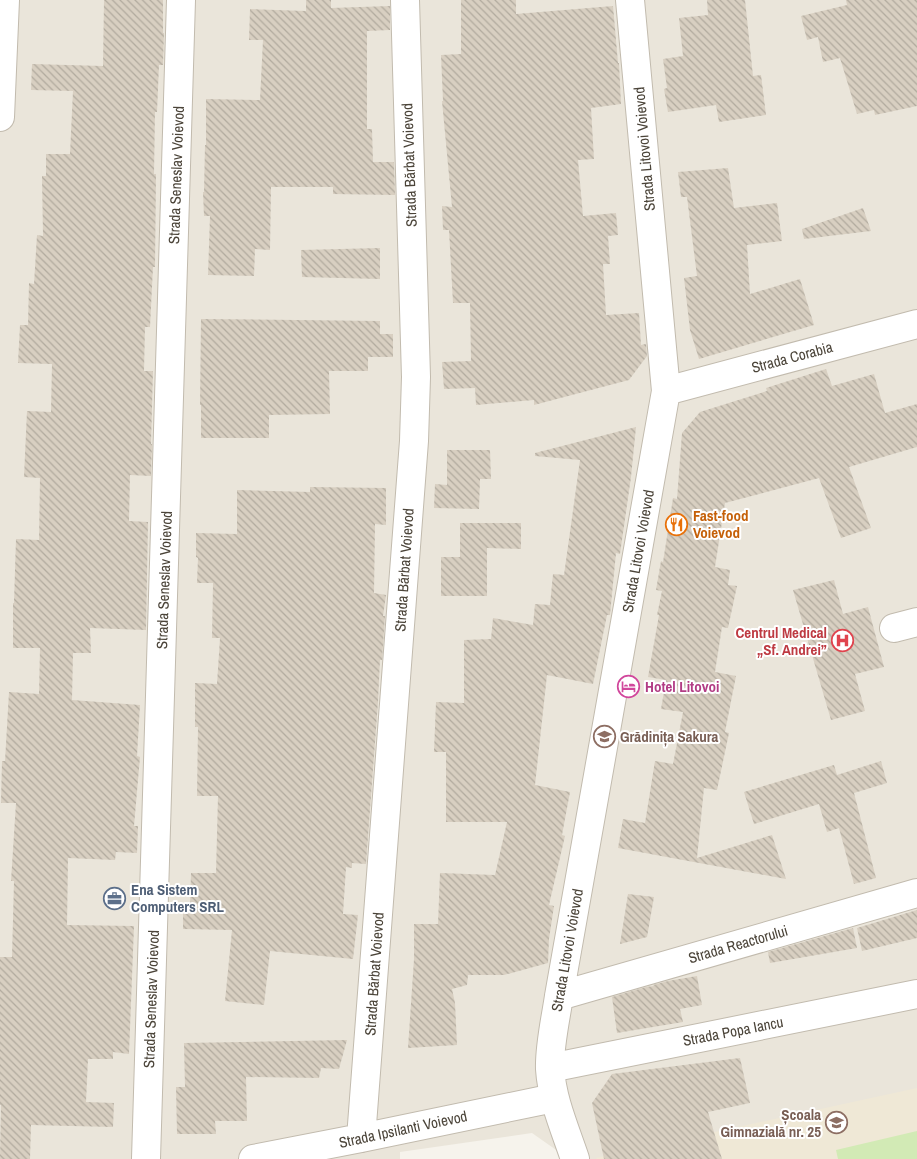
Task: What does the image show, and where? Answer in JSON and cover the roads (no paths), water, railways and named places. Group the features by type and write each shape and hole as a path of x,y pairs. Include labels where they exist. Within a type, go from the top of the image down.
{"street":[{"path":"0,116 5,0"},
{"name":"Strada Seneslav Voievod","path":"146,1159 182,0"},
{"name":"Strada Bărbat Voievod","path":"361,1138 414,441 416,377 404,0"},
{"name":"Strada Litovoi Voievod","path":"574,1159 554,1098 550,1068 552,1042 666,391 630,0"},
{"name":"Strada Corabia","path":"666,391 917,324"},
{"name":"Strada Reactorului","path":"559,996 917,894"},
{"name":"Strada Popa Iancu","path":"550,1068 917,994"},
{"name":"Strada Ipsilanti Voievod","path":"253,1159 554,1098"}],"place":[{"name":"Fast-food Voievod","path":"677,524"},
{"name":"Centrul Medical „Sf. Andrei”","path":"843,641"},
{"name":"Hotel Litovoi","path":"629,686"},
{"name":"Grădinița Sakura","path":"604,736"},
{"name":"Ena Sistem Computers SRL","path":"115,898"},
{"name":"Școala Gimnazială nr. 25","path":"837,1123"}]}
